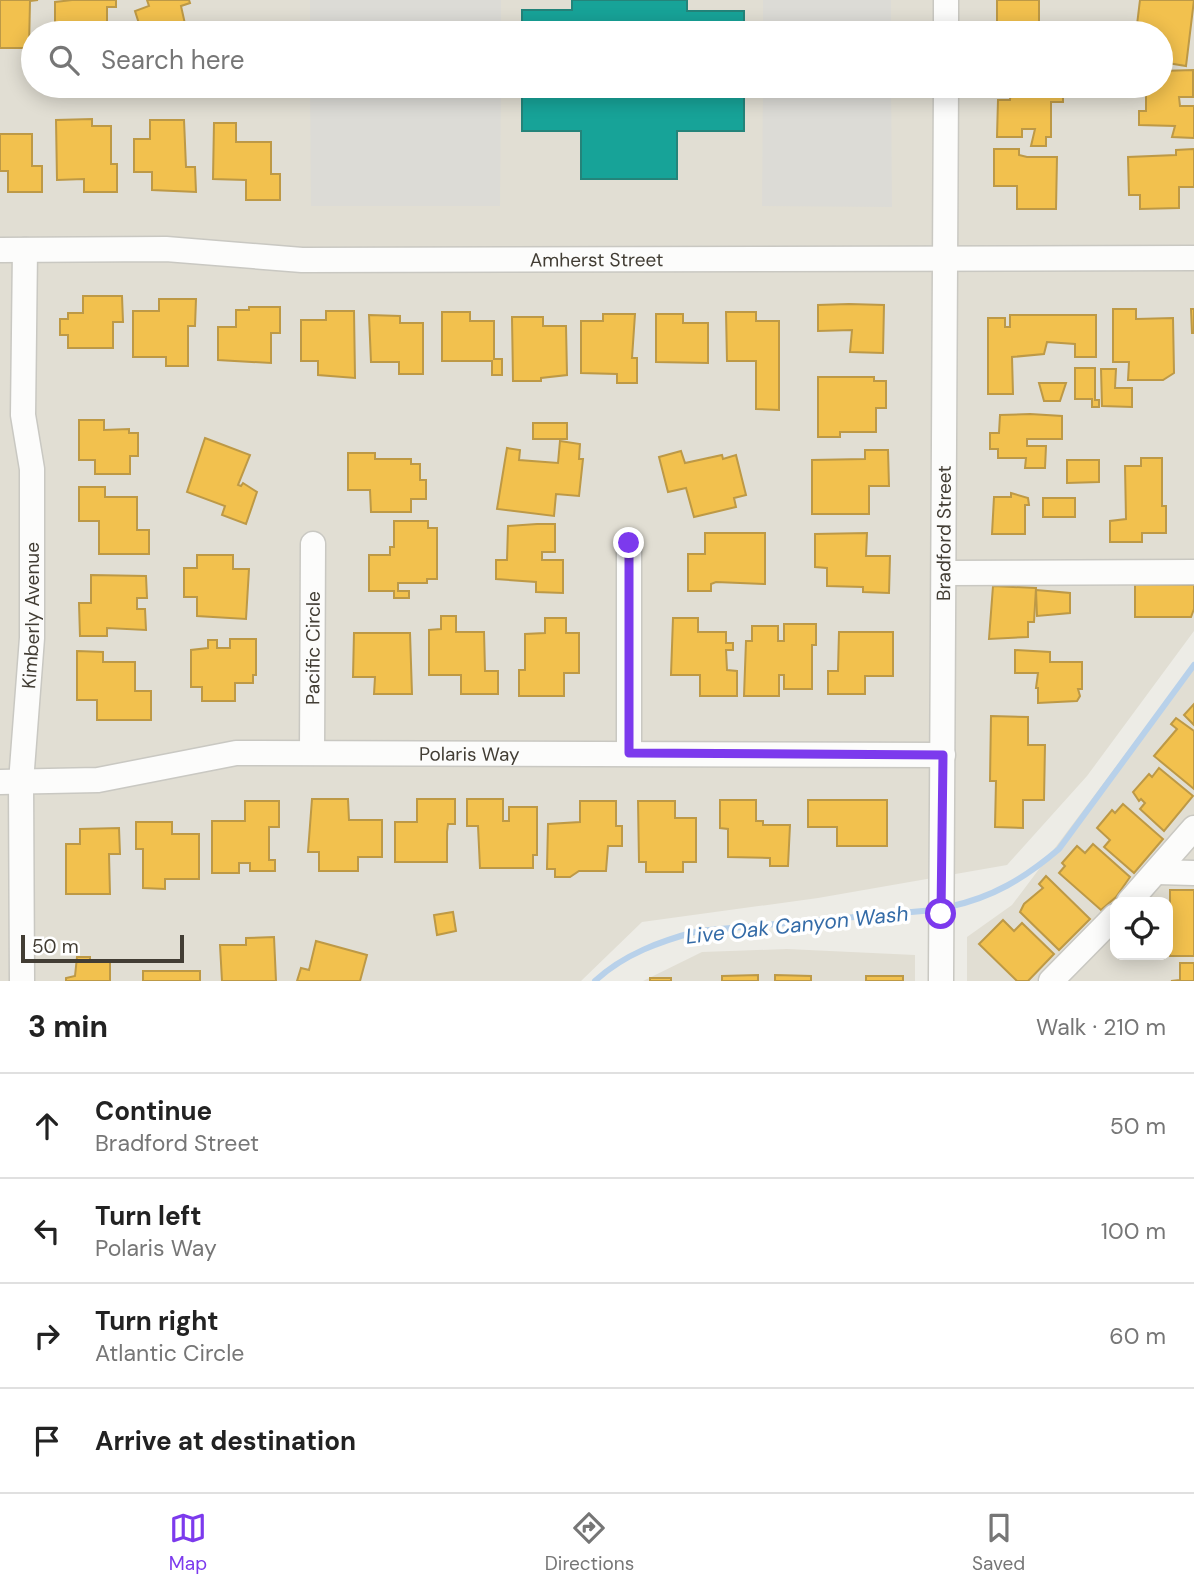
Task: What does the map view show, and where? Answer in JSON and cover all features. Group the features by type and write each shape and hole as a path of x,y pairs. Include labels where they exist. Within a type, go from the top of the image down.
{"street":[{"path":"946,0 946,21"},
{"name":"Bradford Street","path":"941,981 946,98"},
{"name":"Amherst Street","path":"0,250 166,249 302,260 1194,258"},
{"name":"Kimberly Avenue","path":"22,981 11,782 32,638 32,469 23,415 25,250"},
{"path":"629,543 629,753"},
{"name":"Pacific Circle","path":"312,751 313,544"},
{"path":"945,573 1194,572"},
{"name":"Polaris Way","path":"11,782 98,780 236,752 943,755"},
{"path":"1134,897 1194,828"},
{"path":"1158,872 1194,873"},
{"path":"1051,981 1110,921"}],"shaded area":[{"path":"0,0 1194,0 1194,631 1087,776 1007,865 818,898 642,922 581,981 0,981"},
{"path":"310,0 501,0 501,21 310,21"},
{"path":"763,0 891,0 891,21 763,21"},
{"path":"310,98 501,98 500,206 311,206"},
{"path":"763,98 891,98 892,207 762,206"},
{"path":"1194,663 1194,981 967,981 967,937 1012,905"},
{"path":"787,949 915,955 915,981 643,981 702,952"}],"building: Homes":[{"path":"0,0 38,0 30,1 30,21 21,21 21,48 0,48"},
{"path":"116,0 116,7 107,7 107,21 55,21 55,2"},
{"path":"147,0 189,0 190,3 181,6 184,21 138,21 135,11 149,6"},
{"path":"997,0 1039,0 1039,21 997,21"},
{"path":"1140,0 1194,0 1186,66 1173,64 1173,21 1137,21"},
{"path":"1193,70 1193,97 1179,97 1180,106 1194,106 1194,138 1172,137 1175,126 1139,125 1139,111 1146,111 1146,98 1173,98 1173,71"},
{"path":"1063,98 1063,102 1051,102 1051,137 1046,137 1046,146 1031,146 1035,129 1022,129 1022,137 997,137 998,100"},
{"path":"92,119 92,126 111,126 111,164 117,164 117,192 84,192 84,179 57,180 56,120"},
{"path":"150,120 184,120 186,167 195,167 196,192 152,190 152,172 134,172 134,139 150,139"},
{"path":"214,123 236,123 236,142 271,142 271,174 280,174 280,200 246,200 246,180 213,179"},
{"path":"0,134 32,134 32,166 42,166 42,192 8,192 8,171 0,171"},
{"path":"994,149 1019,149 1019,155 1027,157 1057,157 1056,209 1017,209 1017,186 994,186"},
{"path":"1194,149 1194,187 1179,187 1179,208 1140,209 1140,195 1129,195 1128,157 1176,155 1176,150"},
{"path":"83,296 122,296 123,322 113,322 113,348 68,348 68,335 60,335 60,319 68,319 68,313 83,313"},
{"path":"159,299 196,299 195,326 188,326 188,366 166,366 166,357 133,357 133,311 159,311"},
{"path":"818,305 884,305 883,353 850,352 852,330 818,331"},
{"path":"249,307 280,307 280,333 271,333 271,363 218,360 218,327 236,327 236,310 249,310"},
{"path":"1113,309 1136,309 1136,319 1173,318 1174,373 1163,380 1128,380 1129,362 1113,362"},
{"path":"1191,309 1194,309 1194,333 1192,333"},
{"path":"326,311 354,311 355,378 318,375 318,361 301,361 301,320 326,320"},
{"path":"442,312 470,312 470,321 494,321 494,359 502,359 502,375 492,375 492,361 442,361"},
{"path":"726,312 756,312 756,321 779,321 779,410 756,409 756,361 727,361"},
{"path":"603,314 635,314 632,358 637,358 637,383 617,383 617,374 581,373 581,321 603,321"},
{"path":"656,314 683,314 683,323 708,323 708,363 656,362"},
{"path":"369,315 400,316 400,323 423,323 423,374 399,374 399,362 371,362"},
{"path":"1010,315 1096,315 1096,357 1075,357 1075,344 1047,342 1044,354 1012,357 1013,394 988,394 988,318 1005,318 1005,327 1010,327"},
{"path":"512,317 543,317 543,326 566,326 567,375 541,378 541,381 513,381"},
{"path":"1075,368 1095,368 1095,400 1099,400 1099,407 1092,407 1092,399 1075,399"},
{"path":"1101,369 1116,369 1115,388 1132,388 1132,407 1102,406"},
{"path":"818,377 874,377 874,381 886,381 886,408 876,408 876,432 840,432 840,437 818,437"},
{"path":"1039,383 1066,383 1060,401 1044,401"},
{"path":"1000,415 1062,416 1062,439 1027,439 1027,446 1046,446 1045,468 1025,468 1026,458 998,458 998,449 990,449 990,433 999,433"},
{"path":"79,420 104,420 104,430 129,429 129,433 138,433 138,456 130,456 130,474 95,474 95,460 79,460"},
{"path":"533,423 567,423 567,439 533,439"},
{"path":"205,438 250,455 238,485 243,483 257,492 246,524 222,515 225,506 187,492"},
{"path":"560,441 580,444 579,459 583,459 579,496 556,494 554,516 497,509 507,448 520,450 519,460 558,463"},
{"path":"865,450 888,450 889,486 869,486 869,514 812,514 812,460 865,459"},
{"path":"681,451 685,463 722,455 723,459 736,455 746,495 734,498 736,507 694,517 686,488 668,492 659,457"},
{"path":"348,453 375,453 375,459 411,459 411,464 420,464 420,480 426,480 426,499 411,499 411,512 371,512 370,490 348,490"},
{"path":"1141,458 1162,458 1162,506 1166,506 1166,533 1142,533 1142,542 1110,542 1110,521 1126,519 1125,466 1141,466"},
{"path":"1067,460 1099,460 1099,482 1067,483"},
{"path":"79,487 105,487 105,497 137,497 137,530 149,530 149,554 99,554 99,521 79,521"},
{"path":"1011,493 1028,498 1029,505 1025,505 1025,534 992,534 994,497 1011,497"},
{"path":"1043,498 1075,498 1075,517 1043,517"},
{"path":"394,521 428,521 428,528 437,528 437,579 427,579 427,583 398,583 398,591 409,591 409,598 394,598 394,591 369,591 369,555 390,555 390,547 394,547"},
{"path":"555,524 555,552 542,552 542,560 563,560 563,593 536,592 536,582 496,579 496,560 507,560 508,526"},
{"path":"705,533 765,533 765,584 716,582 711,584 711,591 688,591 688,554 705,554"},
{"path":"867,533 866,556 890,556 889,593 863,592 863,587 827,586 827,568 815,567 815,534"},
{"path":"197,555 233,555 233,569 249,569 246,619 197,616 197,597 184,597 184,568 197,568"},
{"path":"91,575 146,576 147,598 137,598 137,609 145,609 146,630 107,628 107,636 80,636 79,603 91,603"},
{"path":"1135,585 1194,585 1194,609 1191,617 1135,617"},
{"path":"993,586 1036,588 1034,622 1028,622 1028,637 989,639"},
{"path":"1036,590 1070,593 1070,613 1037,616"},
{"path":"441,616 456,616 456,632 484,632 485,671 498,671 498,694 461,694 461,675 429,675 429,630 441,629"},
{"path":"545,618 566,618 566,633 579,633 579,673 564,673 564,696 519,696 519,670 525,670 525,634 545,633"},
{"path":"673,618 698,618 698,632 726,632 726,643 733,643 733,650 726,650 727,670 737,671 737,696 700,696 700,675 671,675"},
{"path":"784,624 816,624 816,645 812,645 812,689 784,689 784,675 779,675 779,696 744,696 746,641 752,641 752,626 778,626 778,641 784,641"},
{"path":"839,632 893,632 893,676 865,676 865,694 828,694 828,671 838,671"},
{"path":"354,633 410,633 412,694 374,694 375,677 353,677"},
{"path":"230,639 256,639 256,675 253,675 253,683 235,683 235,701 202,701 202,687 191,687 191,650 208,648 208,640 217,640 217,648 230,648"},
{"path":"1015,650 1050,652 1050,662 1082,662 1082,689 1078,689 1080,696 1077,701 1038,703 1038,673 1015,673"},
{"path":"77,651 103,652 103,662 135,662 135,691 151,691 151,720 97,720 97,700 77,700"},
{"path":"1194,704 1194,725 1184,715"},
{"path":"991,716 1028,717 1028,745 1045,745 1044,800 1023,800 1023,828 995,827 996,781 990,781"},
{"path":"1176,718 1194,731 1194,789 1154,756 1177,729 1171,724"},
{"path":"1159,768 1193,796 1164,831 1140,809 1145,803 1141,799 1139,801 1133,792 1149,774 1152,777"},
{"path":"312,799 348,799 349,820 382,820 382,857 358,857 358,871 319,871 319,852 308,852"},
{"path":"417,799 455,799 455,824 448,824 447,862 395,862 395,822 417,822"},
{"path":"467,799 503,799 503,821 509,821 509,807 537,807 537,855 533,855 533,868 480,868 478,826 467,826"},
{"path":"720,800 756,800 756,821 763,821 763,825 790,825 788,866 770,866 770,858 728,857 728,829 720,828"},
{"path":"808,800 887,800 887,846 837,846 837,827 808,827"},
{"path":"245,801 279,801 279,827 269,827 269,860 275,860 275,871 250,871 250,863 239,863 239,873 212,873 212,821 245,821"},
{"path":"580,801 616,801 616,826 622,826 622,846 608,846 606,871 579,871 570,877 555,877 555,869 547,869 548,824 580,822"},
{"path":"638,801 675,801 675,818 696,818 696,862 683,862 683,872 646,872 646,862 639,862"},
{"path":"1123,804 1163,839 1134,873 1104,847 1110,840 1097,828 1112,810 1115,813"},
{"path":"136,822 172,822 172,834 199,834 199,879 165,879 165,889 143,888 143,849 136,849"},
{"path":"119,828 120,854 109,854 110,894 66,894 66,844 80,844 80,829"},
{"path":"1093,844 1130,877 1116,897 1110,897 1110,902 1101,910 1059,873 1065,866 1062,863 1077,846 1085,853"},
{"path":"1046,876 1090,919 1059,950 1020,912 1024,904 1043,888 1039,884"},
{"path":"1170,890 1194,890 1194,956 1173,956 1173,897 1170,897"},
{"path":"453,912 456,931 437,935 434,915"},
{"path":"1003,920 1014,931 1022,923 1054,954 1028,981 1017,981 979,944"},
{"path":"274,937 276,981 222,981 220,945 246,945 246,938"},
{"path":"316,941 367,955 360,981 297,981 301,968 309,970"},
{"path":"77,957 90,957 90,962 110,962 110,981 66,981 66,978 75,976"},
{"path":"1180,963 1194,963 1194,981 1171,981 1180,980"},
{"path":"143,971 200,971 200,981 143,981"},
{"path":"758,975 758,981 722,981 722,976"},
{"path":"775,975 811,976 811,981 775,981"},
{"path":"866,976 903,976 903,981 866,981"},
{"path":"650,978 671,978 671,981 650,981"}],"building: Public":[{"path":"572,0 687,0 687,11 744,11 744,21 522,21 522,10 572,10"},
{"path":"522,98 744,98 744,131 677,131 677,179 581,179 581,131 522,131"}],"waterway":[{"name":"Live Oak Canyon Wash","path":"948,907 1007,886 1059,849 1194,665"},
{"name":"Live Oak Canyon Wash","path":"595,981 618,963 644,950 698,931 934,910"}],"route":[{"path":"629,543 629,753 943,755 941,914"}]}
